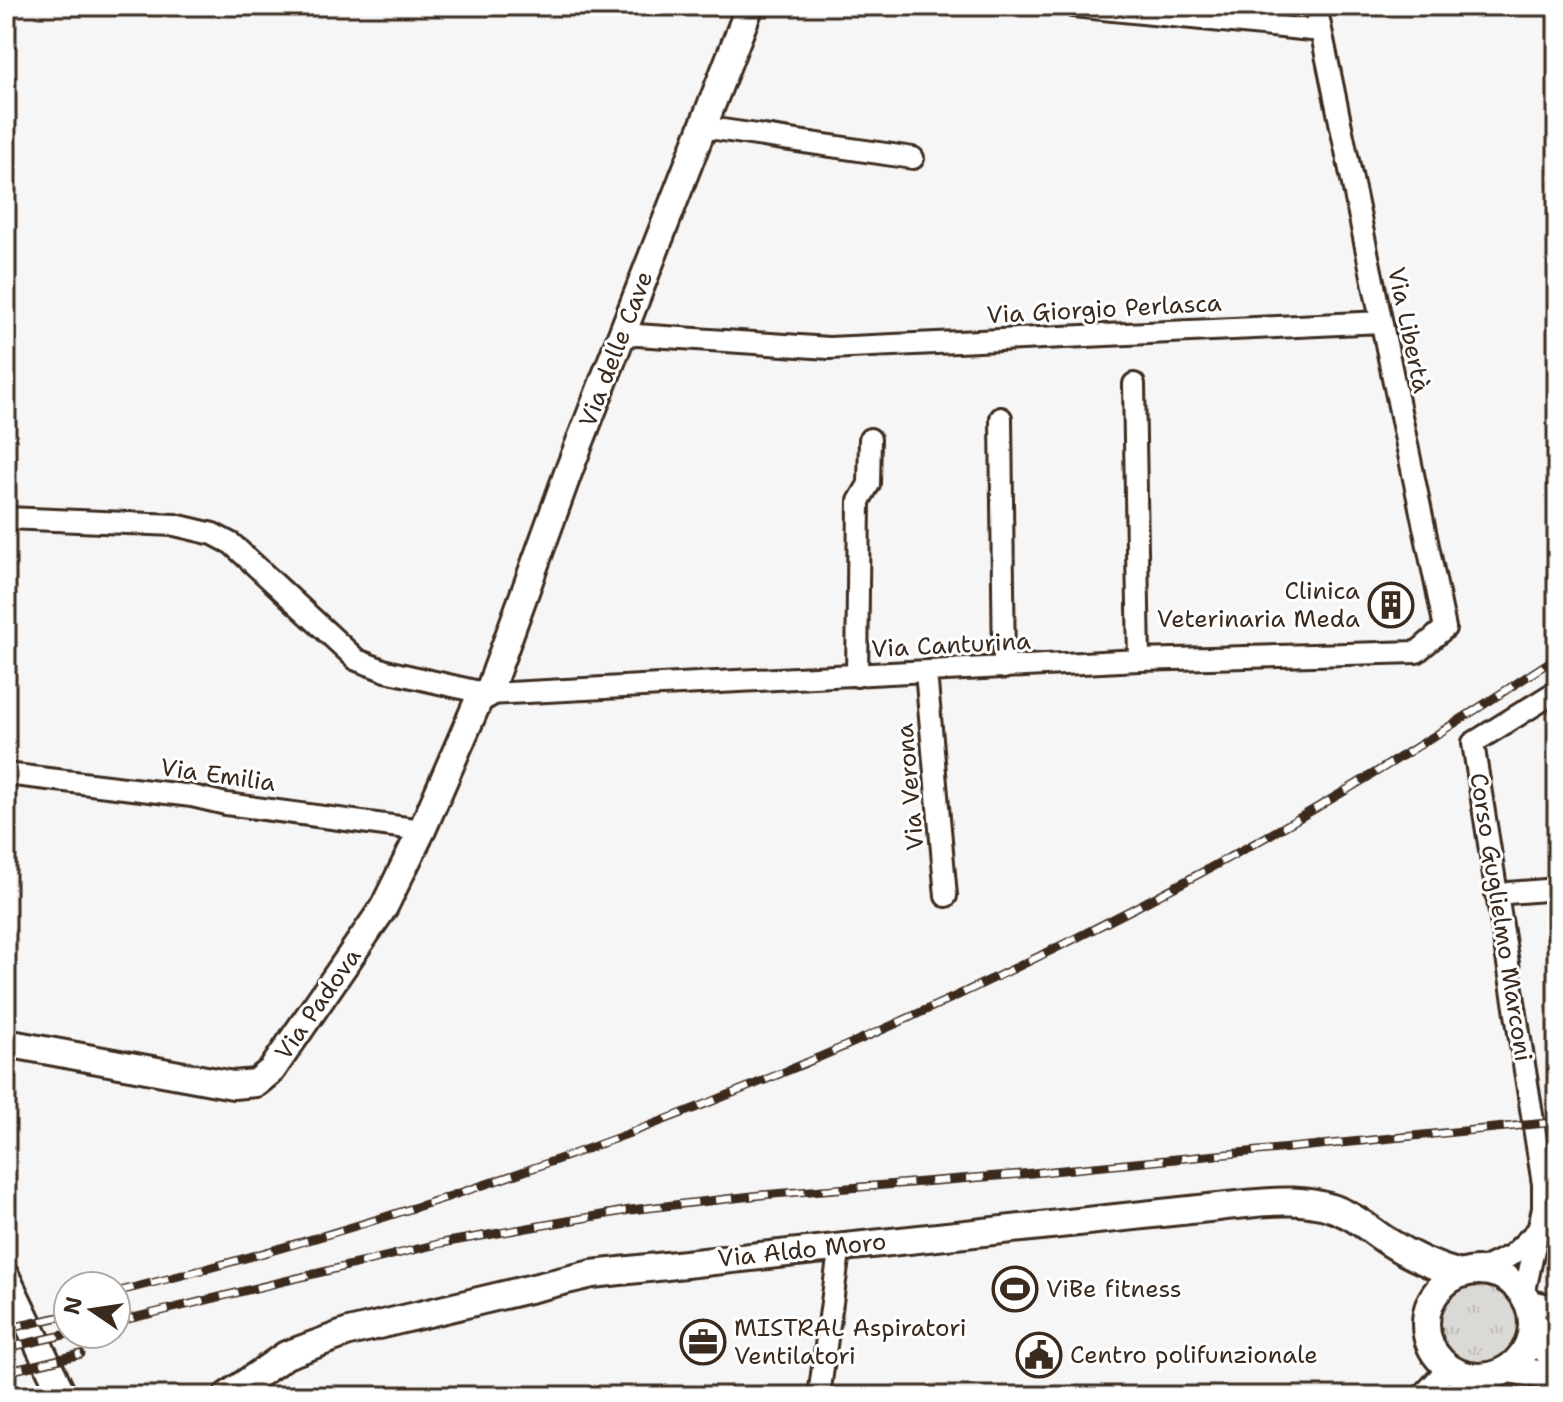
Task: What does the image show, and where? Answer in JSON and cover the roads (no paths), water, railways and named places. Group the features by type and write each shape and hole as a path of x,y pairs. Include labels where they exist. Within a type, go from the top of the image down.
{"street":[{"name":"Via delle Cave","path":"488,694 622,334 750,6"},
{"path":"1073,6 1321,31"},
{"name":"Via Libertà","path":"1316,6 1445,628 1417,652"},
{"path":"702,127 913,158"},
{"name":"Via Giorgio Perlasca","path":"622,334 829,348 1381,322"},
{"path":"1134,384 1139,660"},
{"path":"1001,418 1004,668"},
{"path":"857,676 859,501 869,484 870,439"},
{"name":"Via Canturina","path":"6,518 175,525 213,534 232,544 357,660 386,671 488,694 1139,660 1417,652"},
{"name":"Via Verona","path":"926,672 946,896"},
{"name":"Corso Guglielmo Marconi","path":"1525,1297 1543,1208 1543,1184 1473,743 1557,691"},
{"name":"Via Padova","path":"6,1043 229,1085 249,1085 262,1080 380,915 422,830 479,699 488,694"},
{"name":"Via Emilia","path":"6,774 192,796 226,804 422,830"},
{"path":"1496,894 1557,889"},
{"path":"6,1052 41,1050"},
{"name":"Via Aldo Moro","path":"227,1396 286,1355 380,1324 592,1274 840,1245 1284,1201 1319,1205 1346,1214 1435,1268 1470,1272"},
{"path":"1470,1272 1505,1277 1525,1297 1532,1315 1531,1334 1519,1360 1508,1369 1478,1378 1448,1368 1437,1357 1425,1327 1427,1312 1439,1289 1470,1272 1512,1255 1536,1232"},
{"name":"Via Aldo Moro","path":"1390,1243 1416,1281 1427,1312"},
{"path":"819,1396 840,1245"},
{"path":"6,1277 63,1396"},
{"path":"1525,1297 1557,1307"},
{"path":"1531,1334 1557,1323"},
{"path":"1531,1334 1557,1361"},
{"path":"1422,1396 1448,1368"},
{"path":"1508,1369 1557,1377"}],"railway":[{"path":"132,1288 415,1208 706,1104 849,1044 991,980 1129,911 1266,837 1413,750 1557,657"},
{"path":"132,1318 442,1243 630,1210 761,1195 1022,1174 1557,1122"},
{"path":"6,1329 52,1319"},
{"path":"6,1348 52,1338"},
{"path":"6,1372 81,1354"}],"place":[{"name":"Clinica Veterinaria Meda","path":"1391,605"},
{"name":"ViBe fitness","path":"1015,1289"},
{"name":"MISTRAL Aspiratori Ventilatori","path":"703,1342"},
{"name":"Centro polifunzionale","path":"1039,1355"}]}
